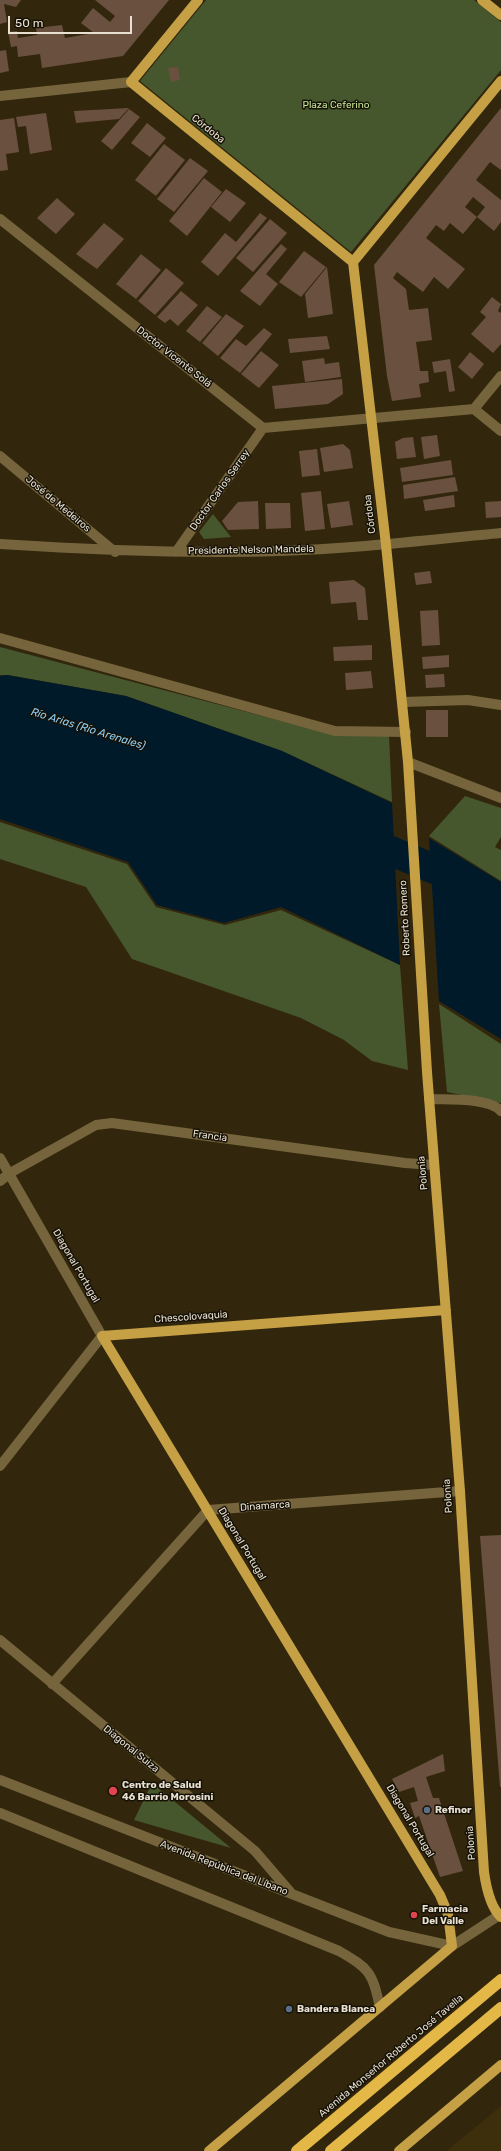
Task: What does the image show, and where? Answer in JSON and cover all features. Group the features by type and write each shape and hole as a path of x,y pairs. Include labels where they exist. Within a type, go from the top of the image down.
{"highway":[{"name":"Avenida Monseñor Roberto José Tavella","path":"297,2151 501,1980"},
{"path":"331,2151 501,2008"}],"main road":[{"path":"131,82 198,0"},
{"path":"482,0 501,15"},
{"path":"353,262 501,81"},
{"name":"Córdoba","path":"131,82 353,262 386,545 408,762"},
{"name":"Roberto Romero","path":"408,762 426,1072"},
{"name":"Polonia","path":"426,1072 460,1491 484,1872 486,1886 500,1916"},
{"name":"Chescolovaquia","path":"102,1336 446,1310"},
{"name":"Diagonal Portugal","path":"102,1336 440,1895 448,1914 452,1946"},
{"path":"209,2151 452,1946"},
{"path":"399,2151 501,2065"}],"street":[{"path":"0,96 131,82"},
{"name":"Doctor Vicente Solá","path":"0,219 263,428"},
{"path":"474,409 501,376"},
{"path":"263,428 474,409 501,431"},
{"name":"Doctor Carlos Serrey","path":"176,552 263,428"},
{"name":"José de Medeiros","path":"0,456 115,552"},
{"name":"Presidente Nelson Mandela","path":"0,544 115,552 278,551 386,545 501,533"},
{"path":"0,638 335,731 406,732"},
{"path":"403,702 468,700 501,705"},
{"path":"408,762 501,798"},
{"path":"429,1099 485,1103 497,1107 501,1111"},
{"name":"Francia","path":"0,1181 10,1173 96,1125 112,1123 398,1162 434,1165"},
{"name":"Diagonal Portugal","path":"0,1158 10,1173 102,1336"},
{"path":"0,1466 102,1336"},
{"name":"Dinamarca","path":"208,1510 460,1491"},
{"path":"52,1684 208,1510"},
{"name":"Diagonal Suiza","path":"0,1640 255,1851 293,1895"},
{"name":"Avenida República del Líbano","path":"0,1780 389,1932 452,1946"},
{"path":"0,1813 338,1951 362,1964 374,1981 380,2007"},
{"path":"452,1946 500,1916"}],"shaded area":[{"path":"501,2106 501,2151 447,2151 455,2144"}],"green space":[{"name":"Plaza Ceferino","path":"206,0 474,0 501,22 501,70 351,252 140,81"},
{"path":"213,514 231,537 204,539 199,532"},
{"path":"0,647 338,736 389,735 392,802 282,751 126,696 8,675 0,675"},
{"path":"465,796 501,808 501,837 495,847 501,850 501,881 429,836"},
{"path":"0,822 127,864 156,907 225,925 281,910 400,965 408,1070 372,1061 344,1040 301,1018 132,959 86,887 0,859"},
{"path":"439,1004 501,1044 501,1103 447,1092"},
{"path":"152,1783 231,1848 134,1820"}],"water":[{"path":"7,675 126,696 282,751 392,803 400,965 281,907 224,923 157,905 128,862 0,819 0,676"},
{"path":"429,838 501,882 501,1039 439,1001"}],"building":[{"path":"0,0 21,0 16,7 4,4 7,22 0,24"},
{"path":"95,0 169,0 123,56 42,68 40,54 18,57 17,46 11,47 8,32 17,31 18,38 37,35 36,28 62,25 65,38 94,33 81,23 93,8 110,22 115,16"},
{"path":"6,50 9,71 0,73 0,51"},
{"path":"178,67 180,80 171,82 168,68"},
{"path":"129,108 119,119 76,123 74,111"},
{"path":"501,108 501,170 490,162 476,180 501,200 501,222 494,231 477,217 463,234 450,223 444,231 436,225 426,238 465,269 448,289 434,277 423,292 397,272 393,278 406,289 409,310 428,308 432,340 416,342 420,371 428,371 429,382 419,384 421,397 392,401 387,376 374,265","holes":["473,197 485,207 477,217 465,207"]},
{"path":"129,109 140,117 112,150 101,141"},
{"path":"46,113 52,150 30,154 26,126 18,127 16,117"},
{"path":"14,118 19,152 6,154 8,170 0,171 0,120"},
{"path":"147,123 166,138 150,157 131,143"},
{"path":"164,144 185,160 156,196 135,180"},
{"path":"190,158 208,171 174,212 157,199"},
{"path":"204,178 222,192 187,236 169,221"},
{"path":"226,189 246,203 230,222 211,207"},
{"path":"57,198 75,214 56,234 37,218"},
{"path":"260,213 267,218 218,276 201,262 225,233 236,242"},
{"path":"270,219 287,233 253,272 236,258"},
{"path":"104,223 124,239 97,269 76,254"},
{"path":"281,244 287,249 266,274 278,284 260,306 240,291"},
{"path":"304,251 326,267 301,297 279,282"},
{"path":"141,254 161,270 136,299 116,284"},
{"path":"327,267 333,314 308,318 305,294"},
{"path":"166,268 184,283 155,315 138,301"},
{"path":"181,291 198,305 178,326 170,319 165,323 157,317"},
{"path":"492,297 501,304 498,311 501,313 501,344 493,353 471,334 486,317 480,312"},
{"path":"207,306 222,317 200,342 186,331"},
{"path":"226,314 244,326 218,356 202,343"},
{"path":"264,328 272,334 240,373 220,358 236,339 246,346"},
{"path":"327,336 330,349 290,353 288,339"},
{"path":"261,351 279,365 259,388 241,374"},
{"path":"470,352 484,364 472,379 458,367"},
{"path":"324,358 325,364 339,362 341,377 305,382 302,361"},
{"path":"450,359 455,391 449,392 446,371 434,373 432,362"},
{"path":"342,379 343,394 328,404 275,409 272,386"},
{"path":"437,435 440,456 424,459 421,437"},
{"path":"413,437 416,457 397,459 395,442 403,438"},
{"path":"343,444 350,450 353,468 324,472 320,448"},
{"path":"317,449 320,475 302,477 299,451"},
{"path":"451,460 453,475 402,482 400,468"},
{"path":"455,477 458,491 404,499 403,485"},
{"path":"321,491 325,529 305,531 301,493"},
{"path":"454,495 455,507 425,511 423,500"},
{"path":"258,501 259,529 228,530 222,521 238,502"},
{"path":"349,501 353,525 331,528 327,504"},
{"path":"501,501 501,517 486,518 485,502"},
{"path":"265,503 290,503 291,528 266,529"},
{"path":"430,571 432,583 416,585 414,573"},
{"path":"354,580 365,588 368,620 358,620 356,602 331,604 329,582"},
{"path":"438,610 440,645 422,646 420,611"},
{"path":"372,645 372,660 334,661 333,647"},
{"path":"449,655 449,667 423,669 422,657"},
{"path":"371,671 373,688 346,690 345,673"},
{"path":"444,674 445,687 426,688 425,675"},
{"path":"426,710 448,710 448,737 426,737"},
{"path":"501,1535 501,1787 500,1787 480,1536"},
{"name":"Refinor","path":"443,1754 445,1771 426,1777 433,1798 439,1798 463,1871 440,1877 419,1816 415,1818 410,1803 418,1801 414,1787 399,1792 392,1779"}],"waterway":[{"name":"Río Arias (Río Arenales)","path":"359,830 379,846 451,876 472,940 501,960"}],"place":[{"name":"Centro de Salud 46 Barrio Morosini","path":"113,1791"},
{"name":"Refinor","path":"427,1810"},
{"name":"Farmacia Del Valle","path":"414,1915"},
{"name":"Bandera Blanca","path":"289,2009"}]}
